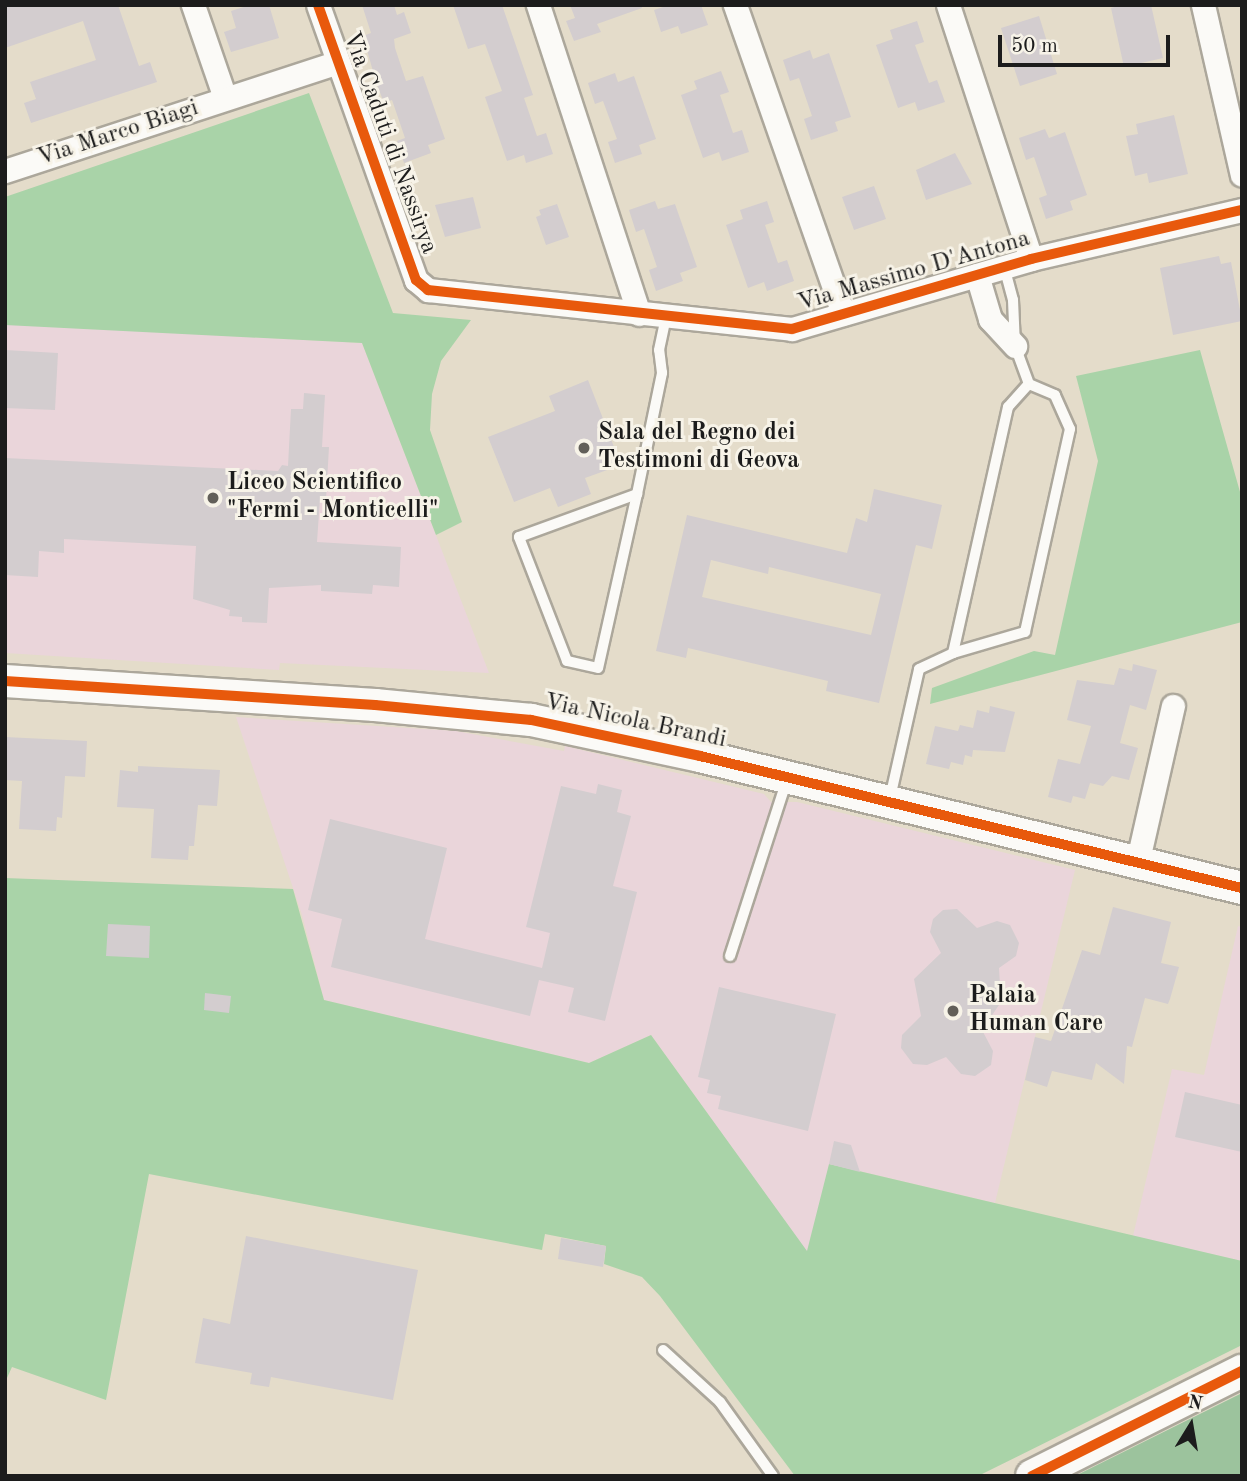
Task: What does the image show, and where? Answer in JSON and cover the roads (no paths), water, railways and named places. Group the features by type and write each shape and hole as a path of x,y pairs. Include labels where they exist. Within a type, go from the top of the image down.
{"street":[{"name":"Via Marco Biagi","path":"192,5 225,98"},
{"name":"Via Caduti di Nassirya","path":"318,5 416,280 428,290"},
{"path":"538,5 639,314"},
{"name":"Via Massimo D'Antona","path":"735,5 843,314"},
{"name":"Via Massimo D'Antona","path":"948,5 1031,259"},
{"path":"1203,5 1242,175"},
{"name":"Via Marco Biagi","path":"7,165 338,62"},
{"name":"Via Massimo D'Antona","path":"428,290 792,329 1031,259 1242,210"},
{"path":"977,275 990,319 1015,346"},
{"name":"Via Nicola Brandi","path":"5,681 486,714 687,754 1242,888"},
{"path":"1137,864 1173,706"},
{"path":"1032,1476 1242,1371"}],"lane":[{"path":"888,804 919,669 953,653 1025,632 1070,429 1055,394 1029,384 1015,346 1013,300 1004,267"},
{"path":"638,494 519,537 567,662 598,668 638,494 662,373 659,350 666,317"},
{"path":"953,653 1008,407 1029,384"},
{"path":"730,956 787,779"},
{"path":"663,1350 720,1402 773,1476"}],"place":[{"name":"Sala del Regno dei Testimoni di Geova","path":"584,448"},
{"name":"Liceo Scientifico \"Fermi - Monticelli\"","path":"213,498"},
{"name":"Palaia Human Care","path":"953,1011"}]}
